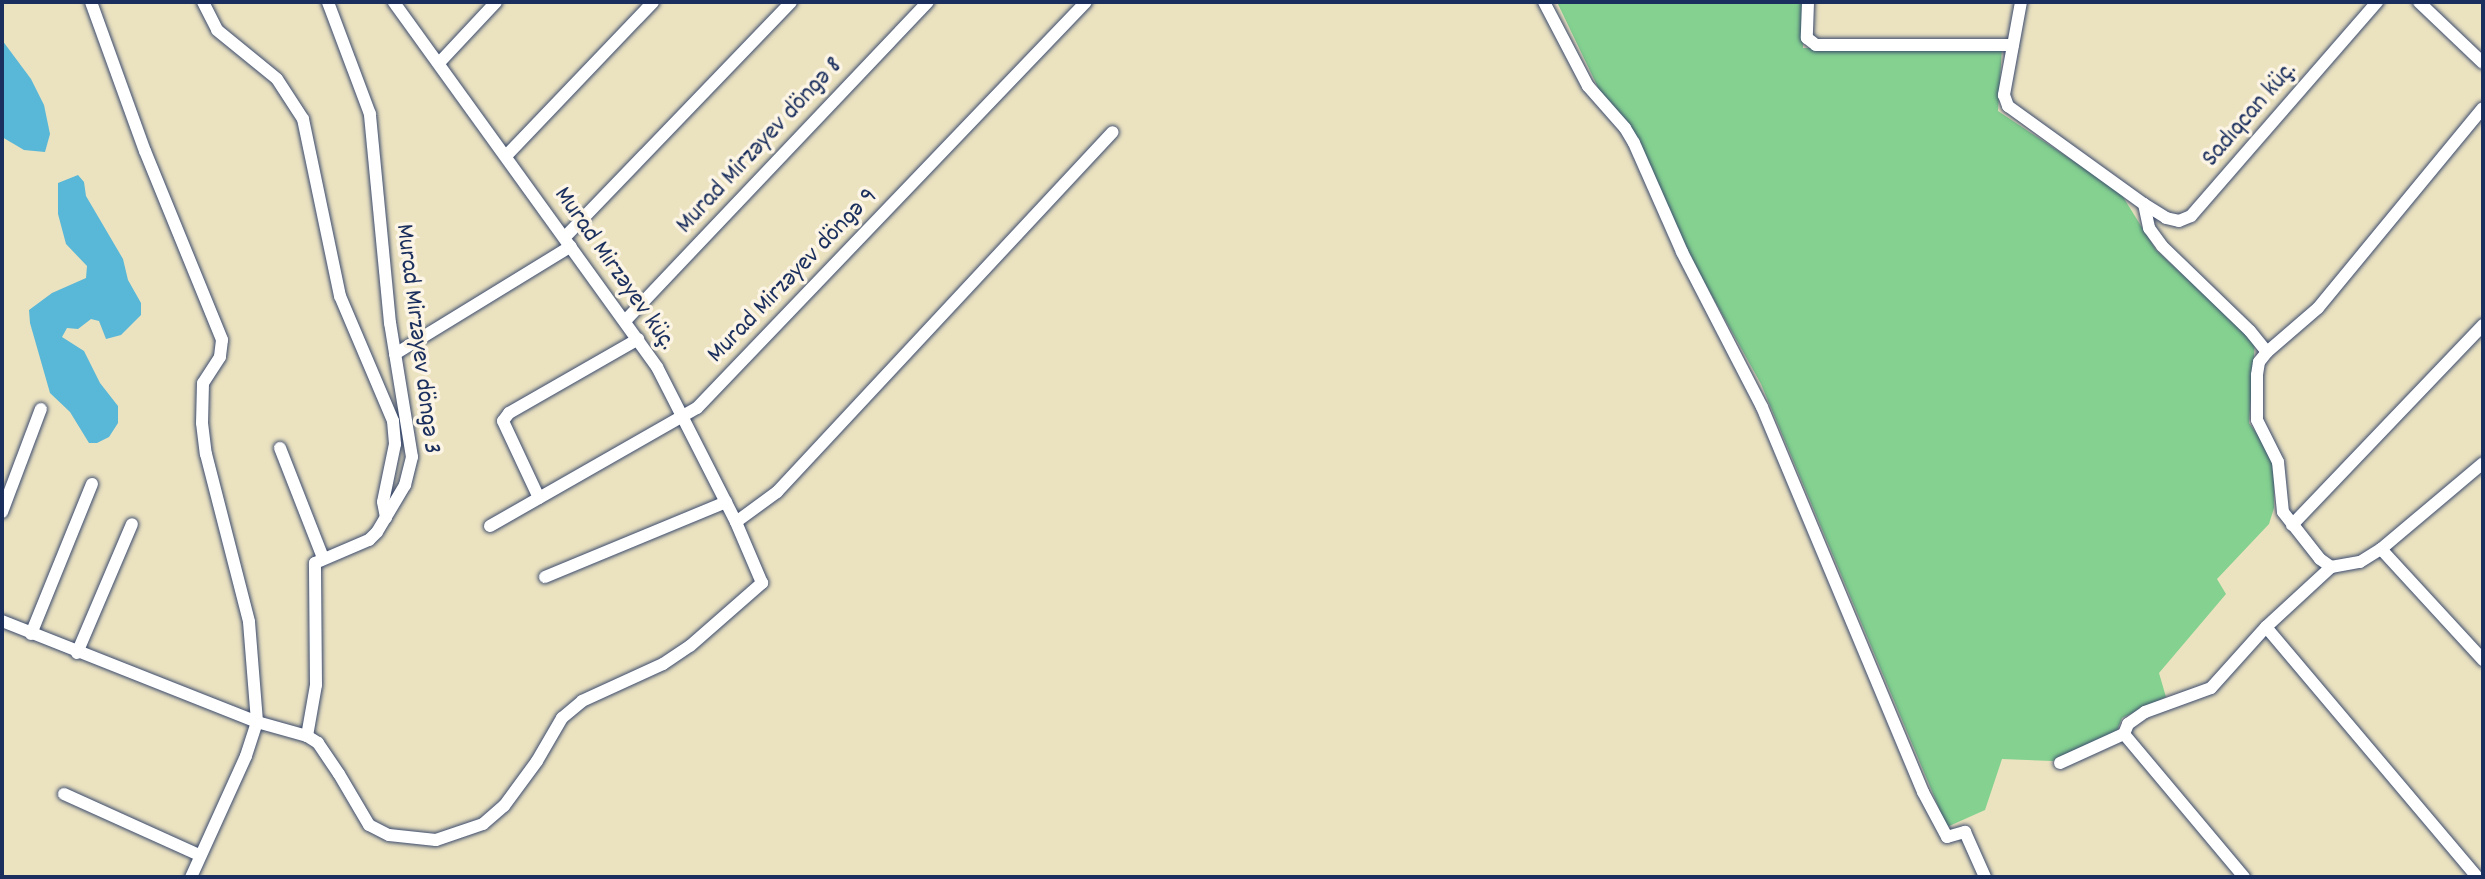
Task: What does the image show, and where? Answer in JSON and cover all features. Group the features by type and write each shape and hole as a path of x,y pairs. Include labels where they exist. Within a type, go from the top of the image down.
{"street":[{"path":"91,2 145,151 222,340 220,357 203,383 202,423 210,469 249,622 257,722 246,756 191,877"},
{"path":"203,2 217,30 277,79 303,119 340,296 393,421 395,444 383,502 386,519"},
{"name":"Murad Mirzəyev döngə 3","path":"323,558 369,540 386,519 405,485 412,457 395,354 370,114 328,2"},
{"path":"439,63 496,2"},
{"path":"506,156 653,2"},
{"path":"395,354 568,242 791,2"},
{"name":"Murad Mirzəyev döngə 8","path":"625,321 928,2"},
{"name":"Murad Mirzəyev döngə 9","path":"490,526 685,417 708,397 1086,2"},
{"path":"1544,2 1588,86 1625,128 1634,143 1682,252 1756,393 1929,804 1947,837 1965,832 1985,877"},
{"path":"1808,2 1807,38 1816,45 2013,45 2021,2"},
{"name":"Sadıqcan küç.","path":"2013,45 2004,95 2008,106 2144,204 2166,218 2179,221 2191,216 2377,2"},
{"path":"2419,2 2483,63"},
{"name":"Murad Mirzəyev küç.","path":"307,736 318,743 369,825 389,835 412,840 451,837 483,824 504,806 537,761 562,718 582,701 672,658 762,583 685,417 638,339 398,4"},
{"path":"2331,567 2292,525 2280,501 2278,462 2257,420 2259,362 2318,308 2483,108"},
{"path":"736,522 777,492 1113,132"},
{"path":"2144,204 2149,228 2162,246 2250,331 2267,352"},
{"path":"2292,525 2483,325"},
{"path":"539,498 503,421 509,413 638,339"},
{"path":"2,512 41,409"},
{"path":"2,621 257,722 307,736 316,685 312,570 315,563 323,558 280,448"},
{"path":"2060,763 2124,734 2128,724 2145,712 2211,688 2266,627 2331,567 2360,562 2381,549 2483,463"},
{"path":"31,634 92,484"},
{"path":"545,577 726,502"},
{"path":"77,653 132,524"},
{"path":"2381,549 2483,660"},
{"path":"2266,627 2477,877"},
{"path":"2124,734 2244,877"},
{"path":"64,794 199,855"}],"green space":[{"path":"1557,2 1802,2 1803,48 2002,48 1998,111 2120,192 2156,250 2255,342 2249,423 2267,448 2274,469 2274,508 2269,524 2217,579 2226,594 2159,673 2166,697 2122,718 2116,733 2053,761 2002,759 1985,810 1947,827 1761,384 1696,267 1628,124 1604,100"}],"water":[{"path":"2,40 31,79 44,105 50,134 45,152 24,150 2,137"},
{"path":"78,175 84,182 86,196 123,259 128,280 141,303 141,315 121,335 106,339 99,321 91,319 78,329 67,328 62,337 84,351 100,383 118,406 118,423 109,437 97,443 89,443 70,412 50,393 29,310 52,293 86,278 87,266 66,244 58,214 58,183"}]}
